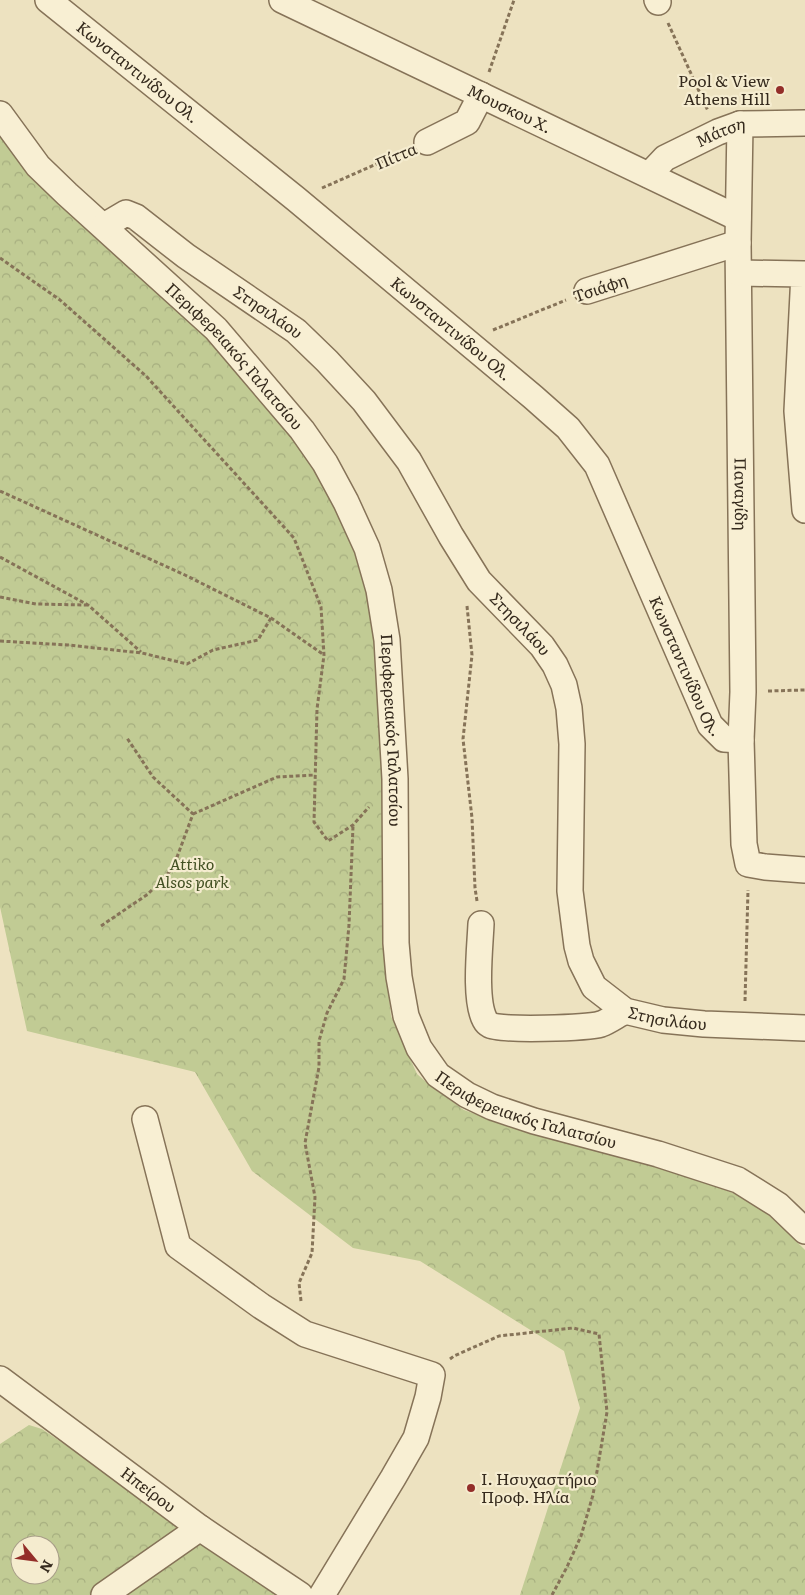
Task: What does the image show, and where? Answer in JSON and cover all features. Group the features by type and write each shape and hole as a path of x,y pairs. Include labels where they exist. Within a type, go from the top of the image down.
{"street":[{"name":"Κωνσταντινίδου Ολ.","path":"48,0 296,199 568,428 597,465 710,725 724,739 742,740"},
{"name":"Μουσκου Χ.","path":"282,0 738,218"},
{"name":"Πίττα","path":"427,142 467,122 481,95"},
{"name":"Περιφερειακός Γαλατσίου","path":"0,114 38,166 216,329 302,430 325,463 346,502 367,548 379,590 388,649 395,779 396,943 399,977 406,1016 419,1048 438,1075 467,1095 492,1107 534,1121 658,1154 738,1180 778,1205 805,1230"},
{"name":"Μάτση","path":"649,175 665,158 729,128 805,123"},
{"name":"Παναγίδη","path":"729,128 738,218 742,740 744,844 748,864"},
{"name":"Στησιλάου","path":"104,226 126,213 136,217 186,256 296,331 328,361 364,402 408,461 479,581 542,646 555,665 564,684 569,708 572,744 570,891 577,946 581,961 594,987 624,1011 663,1020 704,1024 805,1028"},
{"name":"Τσιάφη","path":"587,291 738,243"},
{"path":"739,273 804,274 797,411 805,510"},
{"path":"748,864 805,870"},
{"path":"481,924 480,1006 484,1019 490,1025 503,1028 572,1027 601,1024 624,1011"},
{"path":"145,1119 178,1246 261,1306 305,1334 432,1375 416,1438 394,1478 322,1595"},
{"name":"Ηπείρου","path":"2,1385 200,1528 300,1595"},
{"path":"104,1595 200,1528"}],"path":[{"path":"481,95 514,0"},
{"path":"658,1 729,128"},
{"name":"Πίττα","path":"296,199 427,142"},
{"path":"0,258 60,300 146,376 294,538 321,607 324,655 317,709 314,822 328,841 353,825 349,925 344,979 327,1014 319,1041 319,1067 305,1142 315,1197 312,1253 299,1283 305,1334"},
{"name":"Τσιάφη","path":"465,341 587,291"},
{"path":"0,491 176,571 271,618 324,655"},
{"path":"0,557 88,605 142,653"},
{"path":"0,597 36,604 88,605"},
{"path":"467,602 472,655 463,739 472,818 475,888 481,924"},
{"path":"0,641 68,645 142,653 188,664 213,650 258,640 271,618"},
{"path":"743,692 805,690"},
{"path":"127,738 153,777 192,814"},
{"path":"101,926 148,894 173,868 192,814 277,776 315,776"},
{"path":"744,1025 748,864"},
{"path":"432,1375 454,1356 499,1336 573,1328 599,1334 607,1412 593,1495 581,1536 552,1595"}],"green space":[{"name":"Attiko Alsos park","path":"0,126 204,327 295,433 360,547 372,593 381,759 386,964 391,1016 417,1074 464,1110 508,1126 701,1180 752,1201 805,1250 805,1595 520,1595 580,1408 564,1351 420,1261 353,1248 252,1171 195,1072 27,1031 0,907"},
{"path":"29,1425 42,1429 287,1595 0,1595 0,1444"}],"place":[{"name":"Pool & View Athens Hill","path":"780,90"},
{"name":"Ι. Ησυχαστήριο Προφ. Ηλία","path":"471,1488"}]}
